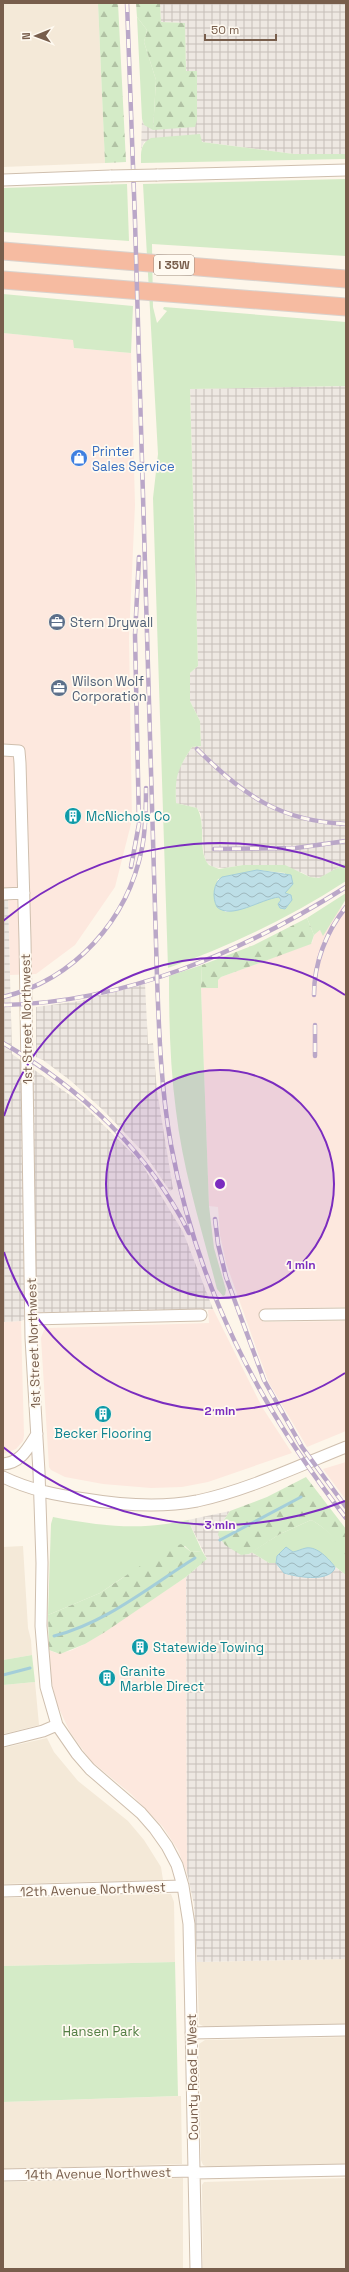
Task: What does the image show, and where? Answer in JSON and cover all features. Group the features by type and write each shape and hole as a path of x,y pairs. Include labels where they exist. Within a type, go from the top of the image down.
{"highway":[{"name":"I 35W","path":"3,251 346,279"},
{"name":"I 35W","path":"3,280 346,307"}],"street":[{"path":"3,180 346,170"},
{"name":"1st Street Northwest","path":"3,750 19,751 24,893 31,1319 40,1492 43,1665 50,1705 57,1725 76,1754 90,1769 127,1800 155,1829 177,1866 183,1886"},
{"path":"3,894 24,893"},
{"path":"265,1315 346,1314"},
{"path":"31,1319 201,1315"},
{"path":"3,1464 18,1459 25,1452 37,1434"},
{"path":"3,1477 40,1492 110,1503 163,1504 196,1501 227,1493 346,1446"},
{"path":"3,1741 43,1731 57,1725"},
{"name":"12th Avenue Northwest","path":"3,1891 183,1886"},
{"name":"County Road E West","path":"183,1886 189,1924 196,2269"},
{"path":"191,2033 346,2030"},
{"name":"14th Avenue Northwest","path":"3,2175 346,2170"}],"shaded area":[{"path":"3,3 98,3 105,163 3,167"},
{"path":"160,3 346,3 346,154 294,154 202,142 144,142 141,149 142,119 144,125 197,72 186,71 185,23 161,22"},
{"path":"3,333 74,340 74,348 131,353 135,505 129,638 132,820 115,887 75,945 36,974 10,975 8,898 3,897"},
{"path":"346,386 346,863 320,878 310,877 301,872 243,865 225,868 213,867 206,862 204,854 201,814 197,808 176,803 175,779 178,770 192,747 201,746 200,721 190,701 190,673 198,666 190,389"},
{"path":"3,897 8,897 12,1054 81,1103 140,1161 183,1232 213,1309 48,1314 44,1312 21,1321 3,1322"},
{"path":"340,906 346,910 346,1307 262,1309 263,1322 346,1321 346,1431 307,1447 269,1383 226,1263 220,1235 218,1207 209,1206 201,988 218,988 218,980 221,977 312,943 314,935 320,930 323,935"},
{"path":"145,984 148,1044 153,1043 157,1091 173,1189 170,1191 144,1153 103,1110 71,1081 43,1060 36,1057 36,1007 80,1001"},
{"path":"213,1309 262,1407 292,1453 208,1482 182,1487 151,1488 103,1484 65,1477 51,1470 49,1467 41,1338 44,1330 49,1328 209,1323 208,1310"},
{"path":"21,1321 24,1435 23,1441 16,1449 3,1454 3,1322"},
{"path":"346,1462 346,1500 323,1469"},
{"path":"230,1511 220,1526 249,1554 251,1552 269,1563 276,1563 279,1568 289,1575 306,1577 334,1570 335,1567 346,1575 346,1959 197,1962 194,1904 187,1873 186,1577 207,1559 188,1520"},
{"path":"23,1546 28,1628 31,1640 32,1655 3,1660 3,1547"},
{"path":"186,1577 187,1873 178,1850 163,1827 131,1794 91,1761 70,1732 56,1702 51,1678 49,1650 56,1653 70,1651 85,1644"},
{"path":"35,1682 39,1725 3,1734 3,1685"},
{"path":"47,1738 54,1752 78,1781 128,1821 144,1840 161,1867 163,1880 3,1884 3,1748"},
{"path":"171,1894 174,1902 175,1962 3,1966 3,1898"},
{"path":"346,1959 346,2024 205,2027 199,2024 197,1962"},
{"path":"346,2037 346,2164 208,2167 203,2165 201,2160 199,2044 205,2040"},
{"path":"181,2096 182,2164 3,2169 3,2102"},
{"path":"183,2178 183,2269 3,2269 3,2182"},
{"path":"346,2178 346,2269 203,2269 202,2185 204,2182"}],"green space":[{"path":"98,3 118,3 126,162 105,163"},
{"path":"136,3 160,3 161,22 185,23 186,71 197,71 197,120 195,127 153,130 156,80 144,42 147,30 137,17"},
{"path":"137,17 147,30 144,42 156,80 153,130 144,125 142,119"},
{"path":"200,134 202,142 294,154 346,154 346,159 141,163 141,152 143,146 147,140 151,138"},
{"path":"346,179 346,256 152,244 153,307 157,323 167,311 163,309 164,307 346,322 346,386 190,389 198,666 190,673 190,701 200,721 201,746 192,747 180,768 177,779 176,803 197,808 201,822 203,853 205,860 209,865 219,869 243,865 285,865 310,877 319,878 346,863 346,881 304,907 260,930 168,968 153,498 158,454 143,184","holes":["257,870 285,873 285,893 289,894 285,909 278,904 281,900 279,897 225,912 215,888 218,879"]},
{"path":"127,184 129,241 3,232 3,188"},
{"path":"3,294 133,306 131,353 74,348 73,340 3,333"},
{"path":"346,893 346,899 323,936 320,930 314,935 307,918"},
{"path":"307,918 314,935 311,944 221,977 218,980 218,988 201,988 202,965 254,945"},
{"path":"202,965 201,988 209,1206 214,1248 226,1290 225,1295 223,1296 217,1289 183,1156 174,1094 171,1060 169,976"},
{"path":"306,1477 346,1529 346,1556 327,1531 311,1520 280,1534 249,1554 241,1555 225,1545 218,1535 220,1526 230,1511 267,1497"},
{"path":"53,1517 88,1523 120,1526 153,1525 188,1520 202,1551 191,1552 185,1546 122,1578 100,1593 48,1615 51,1524"},
{"path":"311,1520 326,1530 341,1545 347,1558 346,1575 311,1548 293,1552 290,1550 277,1556 276,1563 269,1563 251,1552 280,1534"},
{"path":"181,1544 191,1552 202,1551 207,1559 186,1577 85,1644 60,1654 49,1650 48,1615 100,1593 158,1554"},
{"path":"32,1655 35,1682 3,1685 3,1660"},
{"name":"Hansen Park","path":"175,1962 178,2096 3,2102 3,1966"}],"water":[{"path":"257,870 291,875 293,884 285,893 291,895 292,900 285,909 280,908 278,904 281,900 279,897 238,910 223,910 217,907 214,899 214,891 217,883 222,877"},
{"path":"286,1547 293,1552 306,1548 314,1549 329,1560 335,1567 334,1570 330,1574 324,1576 310,1578 284,1573 276,1563 277,1556"}],"waterway":[{"path":"220,1540 301,1497"},
{"path":"54,1636 73,1630 110,1613 195,1558"},
{"path":"3,1675 30,1668"}],"railway":[{"path":"127,3 135,221 157,977 161,1061 171,1145 182,1197 197,1247 215,1296 235,1342 259,1388 285,1432 314,1475 346,1518"},
{"path":"131,867 139,824 135,635 139,557"},
{"path":"197,749 230,780 264,803 301,817 322,822 346,824"},
{"path":"3,997 29,989 53,977 94,943 111,922 124,899 135,874 142,848 145,826 146,788"},
{"path":"214,849 296,848 346,841"},
{"path":"3,1005 48,1002 93,995 138,984 182,969 225,952 267,932 346,887"},
{"path":"314,995 316,971 322,948 327,937 346,907"},
{"path":"315,1025 315,1056"},
{"path":"3,1043 59,1080 110,1124 154,1175 173,1203 189,1233"},
{"path":"215,1219 218,1244 226,1277 264,1380 302,1447 346,1507"}],"place":[{"name":"Printer Sales Service","path":"79,458"},
{"name":"Stern Drywall","path":"57,622"},
{"name":"Wilson Wolf Corporation","path":"59,688"},
{"name":"McNichols Co","path":"73,816"},
{"name":"Becker Flooring","path":"103,1414"},
{"name":"Statewide Towing","path":"140,1647"},
{"name":"Granite Marble Direct","path":"107,1678"}]}
